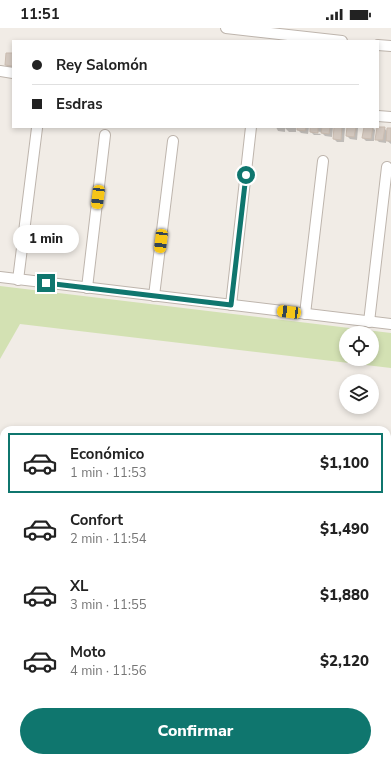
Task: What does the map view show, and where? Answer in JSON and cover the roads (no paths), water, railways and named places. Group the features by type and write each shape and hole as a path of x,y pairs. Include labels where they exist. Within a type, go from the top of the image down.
{"street":[{"path":"226,28 262,34 331,40"},
{"path":"379,45 391,46"},
{"path":"0,71 12,72"},
{"path":"379,116 391,117"},
{"path":"18,280 37,128"},
{"path":"231,305 251,128"},
{"path":"87,288 105,135"},
{"path":"154,296 173,140"},
{"path":"305,314 323,161"},
{"path":"369,322 387,168"},
{"path":"0,278 391,324"}]}
